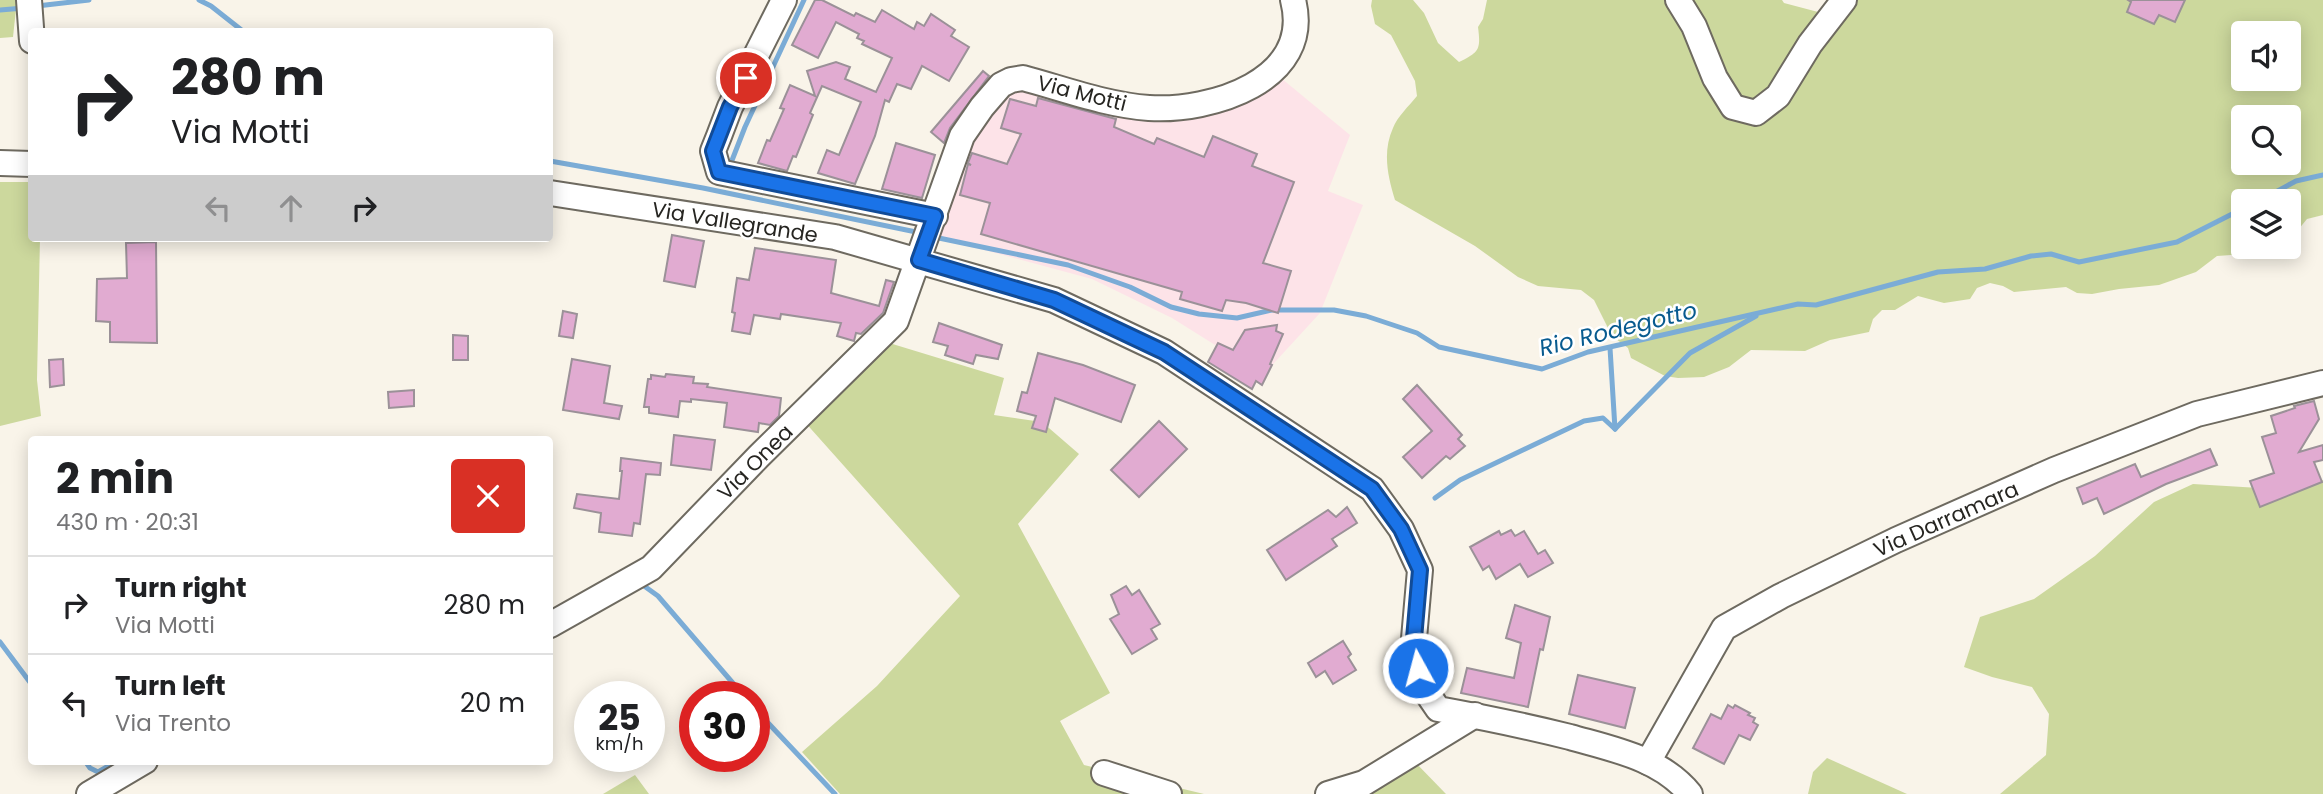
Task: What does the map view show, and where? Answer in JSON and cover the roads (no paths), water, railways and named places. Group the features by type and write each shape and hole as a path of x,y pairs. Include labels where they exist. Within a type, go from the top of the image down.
{"street":[{"path":"784,0 730,107 713,151 726,174 927,236 1164,352 1372,489 1401,529 1420,570 1413,650 1423,687 1438,709 1513,722 1623,752 1648,762 1680,781 1690,794"},
{"name":"Via Motti","path":"927,236 962,136 1001,85 1023,78 1094,98 1145,107 1164,108 1206,103 1251,88 1277,68 1287,52 1294,31 1293,0"},
{"path":"1678,0 1694,26 1715,78 1733,107 1756,113 1778,96 1810,44 1844,0"},
{"path":"29,7 31,28"},
{"path":"0,163 28,164"},
{"name":"Via Vallegrande","path":"553,193 835,237 927,236"},
{"name":"Via Onea","path":"553,623 651,568 759,456 896,321 927,236"},
{"name":"Via Darramara","path":"1648,762 1724,628 1781,596 1896,540 2054,470 2197,414 2323,383"},
{"path":"1328,794 1363,783 1475,715"},
{"path":"89,794 138,765"},
{"path":"1104,773 1169,794"}],"waterway":[{"name":"Rio Rodegotto","path":"37,6 89,0"},
{"name":"Rio Rodegotto","path":"199,0 239,28"},
{"path":"729,168 745,127 804,0"},
{"name":"Rio Rodegotto","path":"0,10 24,8"},
{"name":"Rio Rodegotto","path":"553,162 703,188 921,233"},
{"name":"Rio Rodegotto","path":"2281,189 2296,181 2323,175"},
{"name":"Rio Rodegotto","path":"934,237 1068,265 1130,287 1171,307 1199,314 1237,318 1272,310 1334,310 1366,316 1417,333 1439,347 1542,369 1588,352 1798,304 1816,305 1938,272 1985,269 2031,256 2051,254 2079,262 2177,242 2231,215"},
{"path":"1615,429 1690,353 1756,316"},
{"path":"1610,348 1615,429"},
{"path":"1435,498 1460,480 1584,421 1603,418 1615,429"},
{"path":"640,583 658,596 731,681"},
{"path":"0,642 28,680"},
{"path":"770,725 835,794"},
{"path":"88,765 98,772 110,765"}]}
